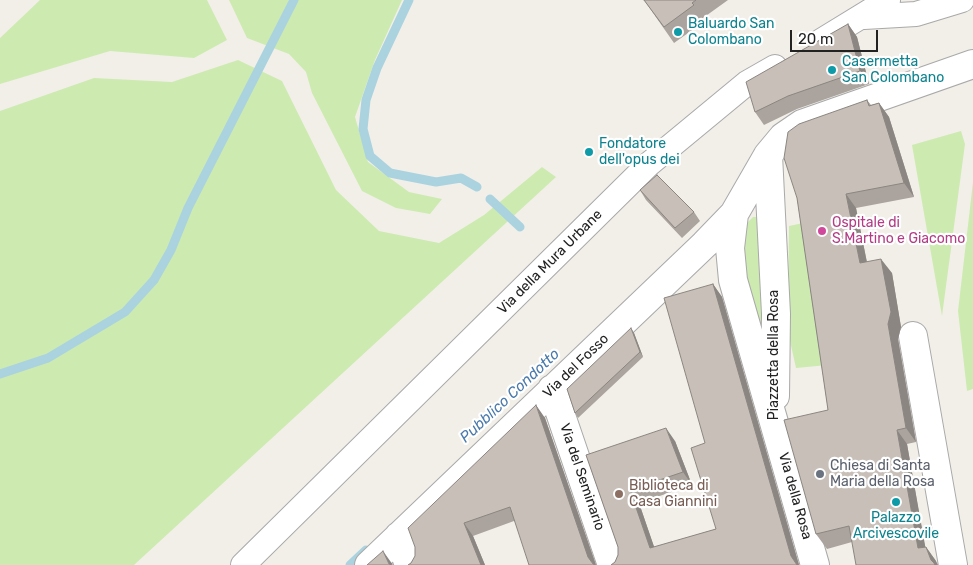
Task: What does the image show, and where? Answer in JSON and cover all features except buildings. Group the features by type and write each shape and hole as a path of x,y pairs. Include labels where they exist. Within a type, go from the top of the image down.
{"street":[{"name":"Via della Mura Urbane","path":"244,565 649,164 747,83 864,17 888,0"},
{"path":"864,17 916,14 962,0"},
{"name":"Via del Fosso","path":"369,565 705,244 734,214 768,155 783,137 802,124 973,64"},
{"name":"Piazzetta della Rosa","path":"768,155 776,314 774,427"},
{"name":"Piazzetta della Rosa","path":"734,214 730,248 733,280 774,427"},
{"path":"913,336 954,565"},
{"name":"Via del Seminario","path":"552,389 612,565"},
{"name":"Via della Rosa","path":"774,427 815,565"},
{"path":"399,536 409,565"}],"green space":[{"path":"40,0 207,0 227,40 194,58 110,51 0,84 0,38"},
{"path":"229,0 402,0 375,60 355,117 368,162 409,192 442,199 430,214 396,208 362,191 312,93 306,72 289,54 247,38"},
{"path":"238,60 282,81 336,190 379,231 439,243 484,215 542,167 556,177 134,565 0,565 0,111 94,78 172,82"},
{"path":"961,131 965,144 942,316 912,145"},
{"path":"973,182 973,389 967,391 958,311"},
{"path":"753,217 762,217 763,336 742,287 743,234 747,223"},
{"path":"808,222 828,365 796,368 788,332 789,226"}],"waterway":[{"path":"0,374 48,358 125,312 154,280 171,250 188,208 294,0"},
{"path":"409,0 377,68 366,100 363,129 370,156 390,173 436,182 461,178 477,187"},
{"path":"490,199 520,227"},
{"name":"Pubblico Condotto","path":"350,565 366,550"}],"place":[{"name":"Baluardo San Colombano","path":"678,32"},
{"name":"Casermetta San Colombano","path":"832,70"},
{"name":"Fondatore dell'opus dei","path":"589,152"},
{"name":"Ospitale di S.Martino e Giacomo","path":"822,231"},
{"name":"Chiesa di Santa Maria della Rosa","path":"820,474"},
{"name":"Biblioteca di Casa Giannini","path":"619,494"},
{"name":"Palazzo Arcivescovile","path":"896,502"}]}
